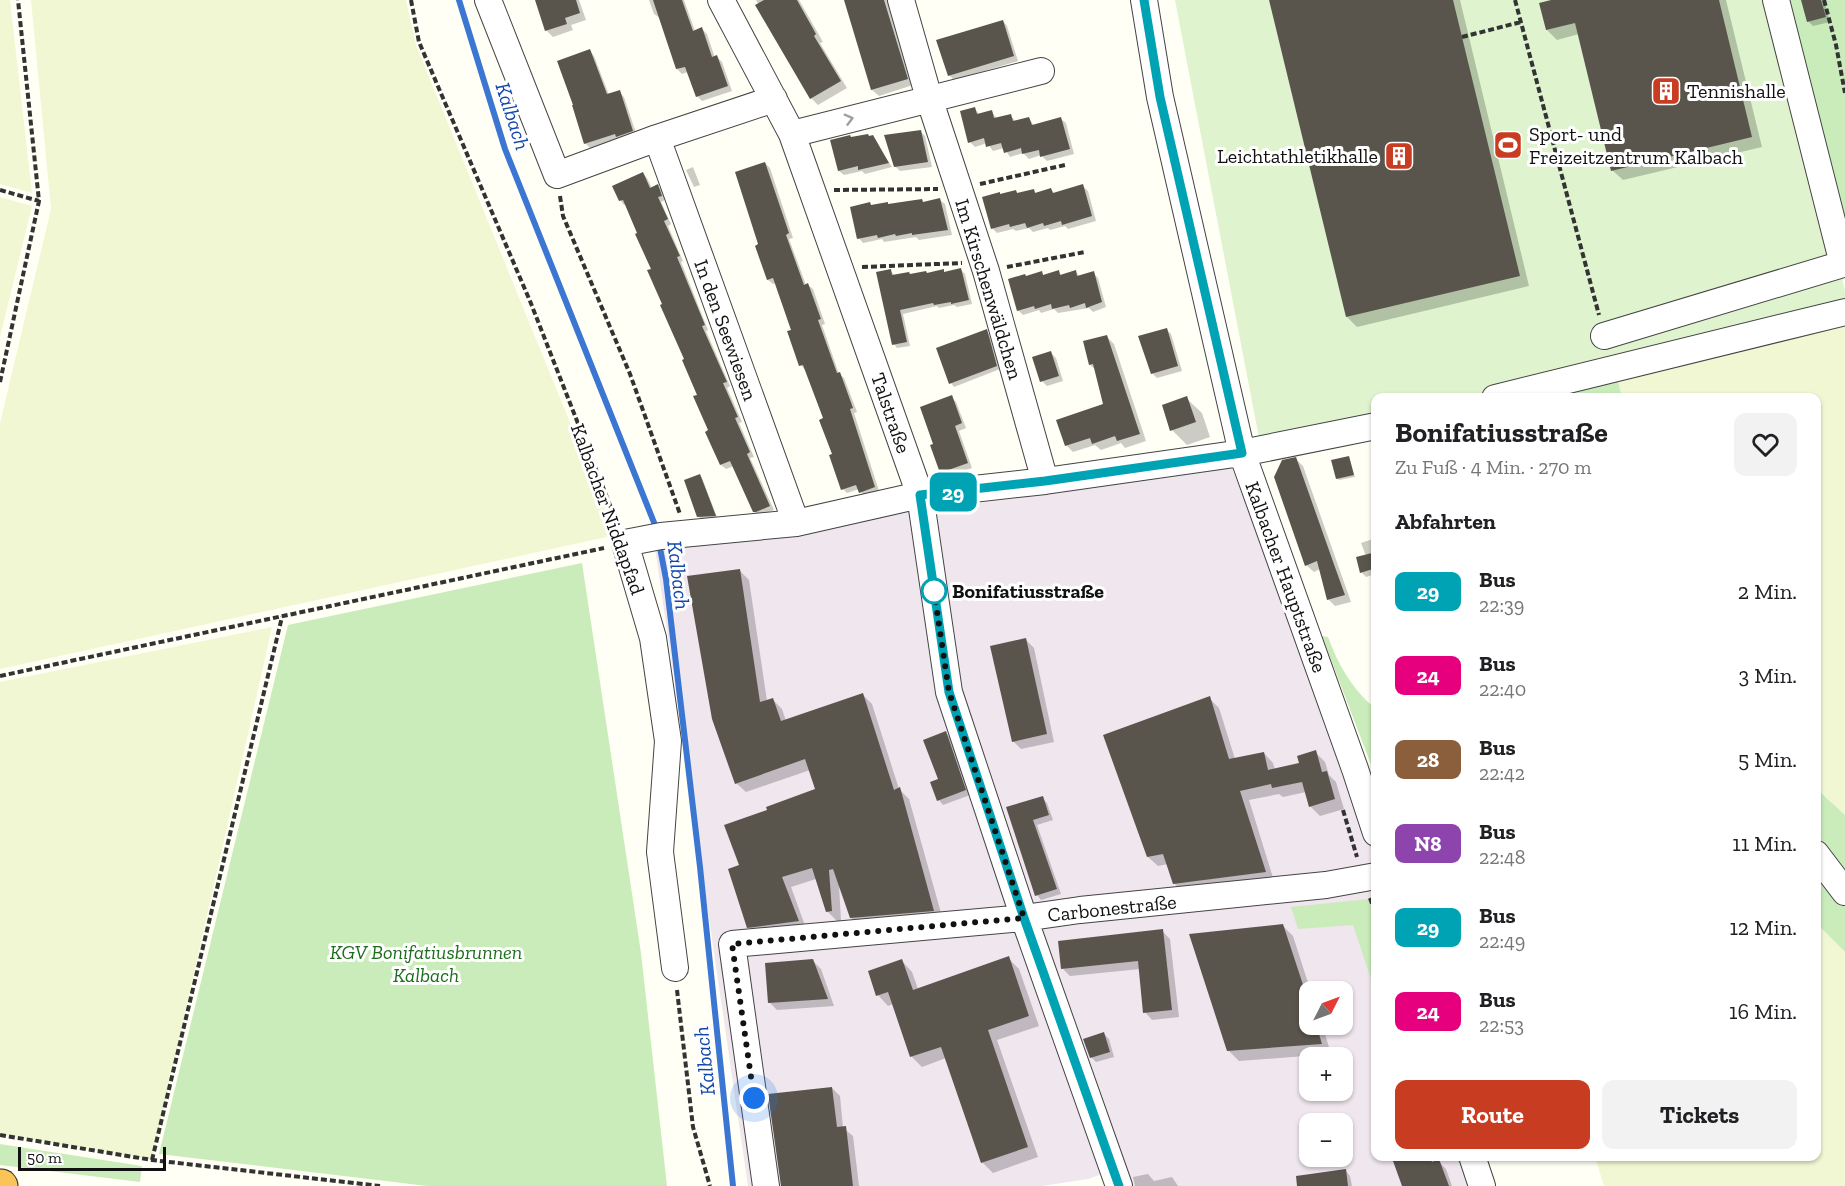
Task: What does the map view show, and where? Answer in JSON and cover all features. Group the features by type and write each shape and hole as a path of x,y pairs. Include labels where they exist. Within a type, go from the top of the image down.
{"street":[{"path":"488,0 557,175 657,138 774,99"},
{"name":"Talstraße","path":"721,0 792,134 920,495 949,692 1024,918 1119,1186"},
{"name":"Im Kirschenwäldchen","path":"901,0 929,98 984,267 1045,481"},
{"name":"Kalbacher Hauptstraße","path":"1144,0 1160,97 1242,453 1371,818"},
{"path":"1604,336 1843,264 1776,0"},
{"path":"792,134 1041,71"},
{"name":"In den Seewiesen","path":"657,138 796,522"},
{"path":"1515,393 1845,312"},
{"path":"625,543 661,536 796,522 920,495 1045,481 1242,453 1371,427"},
{"name":"Kalbacher Niddapfad","path":"625,543 653,638 668,741 660,852 675,968"},
{"path":"1821,861 1845,892"},
{"name":"Carbonestraße","path":"766,1186 732,944 1024,918 1080,910 1326,885 1371,877"},
{"path":"1474,1161 1482,1186"}],"path":[{"path":"0,382 39,201 18,0"},
{"name":"Kalbacher Niddapfad","path":"411,0 419,42 530,301 625,543"},
{"path":"1515,0 1604,336"},
{"path":"1824,0 1845,93"},
{"path":"1462,37 1521,22"},
{"path":"813,191 959,189 1065,165"},
{"path":"557,175 562,216 630,374 687,534"},
{"path":"0,190 39,201"},
{"path":"840,267 984,267 1085,252"},
{"path":"0,676 625,543"},
{"path":"152,1160 282,617"},
{"path":"675,968 693,1127 710,1186"},
{"path":"0,1135 152,1160 380,1186"}],"shaded area":[{"path":"1232,468 1371,829 1371,1161 1473,1161 1482,1186 1106,1186 1102,1174 1088,1179 1042,1186 748,1186 655,548"}],"green space":[{"path":"0,0 10,0 32,193 0,184"},
{"path":"31,0 406,0 416,45 616,535 0,669 0,423 51,209"},
{"name":"Sport- und Freizeitzentrum Kalbach","path":"1175,0 1780,0 1845,291 1845,310 1482,393 1371,393 1371,418 1260,443"},
{"path":"1784,0 1845,0 1845,245"},
{"path":"0,197 32,206 0,337"},
{"path":"1845,320 1845,815 1821,792 1821,393 1621,393 1617,377"},
{"path":"1617,377 1621,393 1555,393"},
{"name":"KGV Bonifatiusbrunnen Kalbach","path":"582,563 641,953 667,1186 427,1186 159,1154 288,625"},
{"path":"272,627 152,1160 0,1135 0,682"},
{"path":"1322,636 1328,637 1347,676 1371,704 1371,765"},
{"path":"1821,793 1845,815 1845,875 1821,844"},
{"path":"1821,879 1845,907 1845,952 1821,928"},
{"path":"1369,899 1371,906 1371,979 1353,925 1298,929 1291,907"},
{"path":"1821,928 1845,952 1845,1186 1604,1186 1596,1161 1821,1161"},
{"path":"0,1144 142,1166 140,1182 0,1165"}],"building":[{"path":"535,0 576,0 580,13 565,18 567,24 545,31"},
{"path":"653,0 682,0 693,31 702,27 712,57 717,55 728,86 696,97 685,67 676,69"},
{"path":"764,0 797,0 816,34 814,36 841,81 810,99 755,5"},
{"path":"844,0 884,0 908,79 871,90"},
{"name":"Leichtathletikhalle","path":"1269,0 1453,0 1520,276 1346,317"},
{"name":"Tennishalle","path":"1551,0 1719,0 1752,137 1611,171 1575,23 1546,30 1539,3"},
{"path":"1801,0 1821,0 1826,17 1807,22"},
{"path":"1003,20 1014,56 948,76 936,40"},
{"path":"590,49 607,94 620,90 633,131 584,144 557,61"},
{"path":"975,107 977,114 992,110 994,118 1011,114 1013,121 1029,117 1032,125 1061,117 1070,149 1040,157 1039,150 1022,154 1021,148 1004,153 1001,143 986,147 984,138 968,143 960,111"},
{"path":"921,130 928,162 894,167 884,135"},
{"path":"850,135 851,137 873,135 889,163 858,170 858,166 838,171 830,140"},
{"path":"765,162 789,233 786,235 804,285 808,283 821,319 818,320 837,373 840,372 853,408 850,409 875,487 859,493 856,485 841,490 829,455 832,454 819,420 823,418 803,365 799,366 787,331 791,330 773,278 767,280 755,246 758,244 735,172"},
{"path":"643,172 650,188 658,184 662,196 658,197 668,219 664,221 680,256 677,257 705,325 702,326 727,382 723,383 750,452 747,454 770,506 756,512 753,512 730,461 720,465 705,432 708,430 693,396 697,395 647,270 651,269 623,200 619,201 612,186"},
{"path":"1083,184 1092,216 1062,225 1061,221 1027,228 1025,223 991,229 982,197 1016,190 1017,193 1034,189 1035,193 1051,188 1053,193"},
{"path":"940,198 948,230 912,235 912,233 896,236 895,234 878,238 877,235 857,239 850,207 870,202 871,205 922,199 923,202"},
{"path":"961,268 969,300 951,304 951,302 934,305 933,303 900,310 907,342 892,345 876,272 891,269 892,275 926,271 927,273 944,269 944,272"},
{"path":"1059,270 1060,275 1076,270 1077,276 1094,271 1102,302 1086,308 1085,303 1070,308 1069,305 1052,309 1051,304 1017,311 1008,279 1042,271 1043,275"},
{"path":"1167,328 1178,366 1151,374 1138,336"},
{"path":"987,329 997,366 949,384 936,348"},
{"path":"1107,335 1140,434 1117,441 1115,436 1092,444 1090,438 1065,446 1056,420 1103,404 1093,364 1089,365 1083,341"},
{"path":"1051,351 1059,376 1040,382 1032,357"},
{"path":"952,395 962,423 955,426 968,463 940,473 920,407"},
{"path":"1187,396 1196,422 1170,431 1162,405"},
{"path":"1349,456 1354,475 1336,479 1331,460"},
{"path":"1296,457 1345,595 1327,600 1317,561 1305,566 1274,477 1282,460"},
{"path":"700,474 716,516 697,517 684,480"},
{"path":"1371,553 1371,570 1360,573 1356,557"},
{"path":"740,569 760,702 773,698 781,721 863,693 894,790 900,787 934,911 850,918 833,869 829,870 832,911 826,912 812,868 782,877 799,921 747,928 728,869 739,865 724,825 767,810 766,807 815,789 805,759 735,784 712,719 687,576"},
{"path":"1026,638 1047,734 1012,742 990,646"},
{"path":"1210,696 1229,759 1264,752 1268,770 1299,763 1297,756 1316,750 1322,772 1327,771 1335,799 1309,807 1302,782 1272,788 1271,784 1240,791 1266,872 1173,884 1163,854 1147,857 1103,735"},
{"path":"946,731 966,790 937,801 930,782 938,779 923,740"},
{"path":"1043,796 1049,815 1033,820 1057,889 1035,896 1006,807"},
{"path":"1283,924 1302,981 1299,981 1299,1035 1319,1035 1322,1044 1227,1051 1189,934"},
{"path":"1163,929 1172,1010 1143,1013 1138,961 1061,969 1058,941"},
{"path":"1009,956 1029,1016 988,1030 1028,1147 981,1163 941,1047 910,1057 888,992 876,996 868,971 902,959 913,990"},
{"path":"813,959 828,999 768,1003 765,963"},
{"path":"1104,1032 1110,1052 1090,1058 1083,1039"},
{"path":"832,1087 837,1127 846,1126 853,1186 781,1186 768,1094"},
{"path":"1393,1161 1440,1161 1449,1186 1402,1186"},
{"path":"1346,1169 1348,1186 1297,1186 1296,1176"}],"waterway":[{"name":"Kalbach","path":"459,0 505,149 657,530"},
{"name":"Kalbach","path":"659,543 666,579 700,867 733,1186"}],"bus line":[{"name":"29","path":"1119,1186 1024,918 949,692 920,495 1045,481 1242,453 1160,97 1144,0"}],"place":[{"name":"Tennishalle","path":"1666,91"},
{"name":"Sport- und Freizeitzentrum Kalbach","path":"1508,145"},
{"name":"Leichtathletikhalle","path":"1399,156"},
{"name":"Bonifatiusstraße","path":"934,591"}],"route":[{"path":"754,1098 732,944 1024,918 949,692 934,591"}]}
